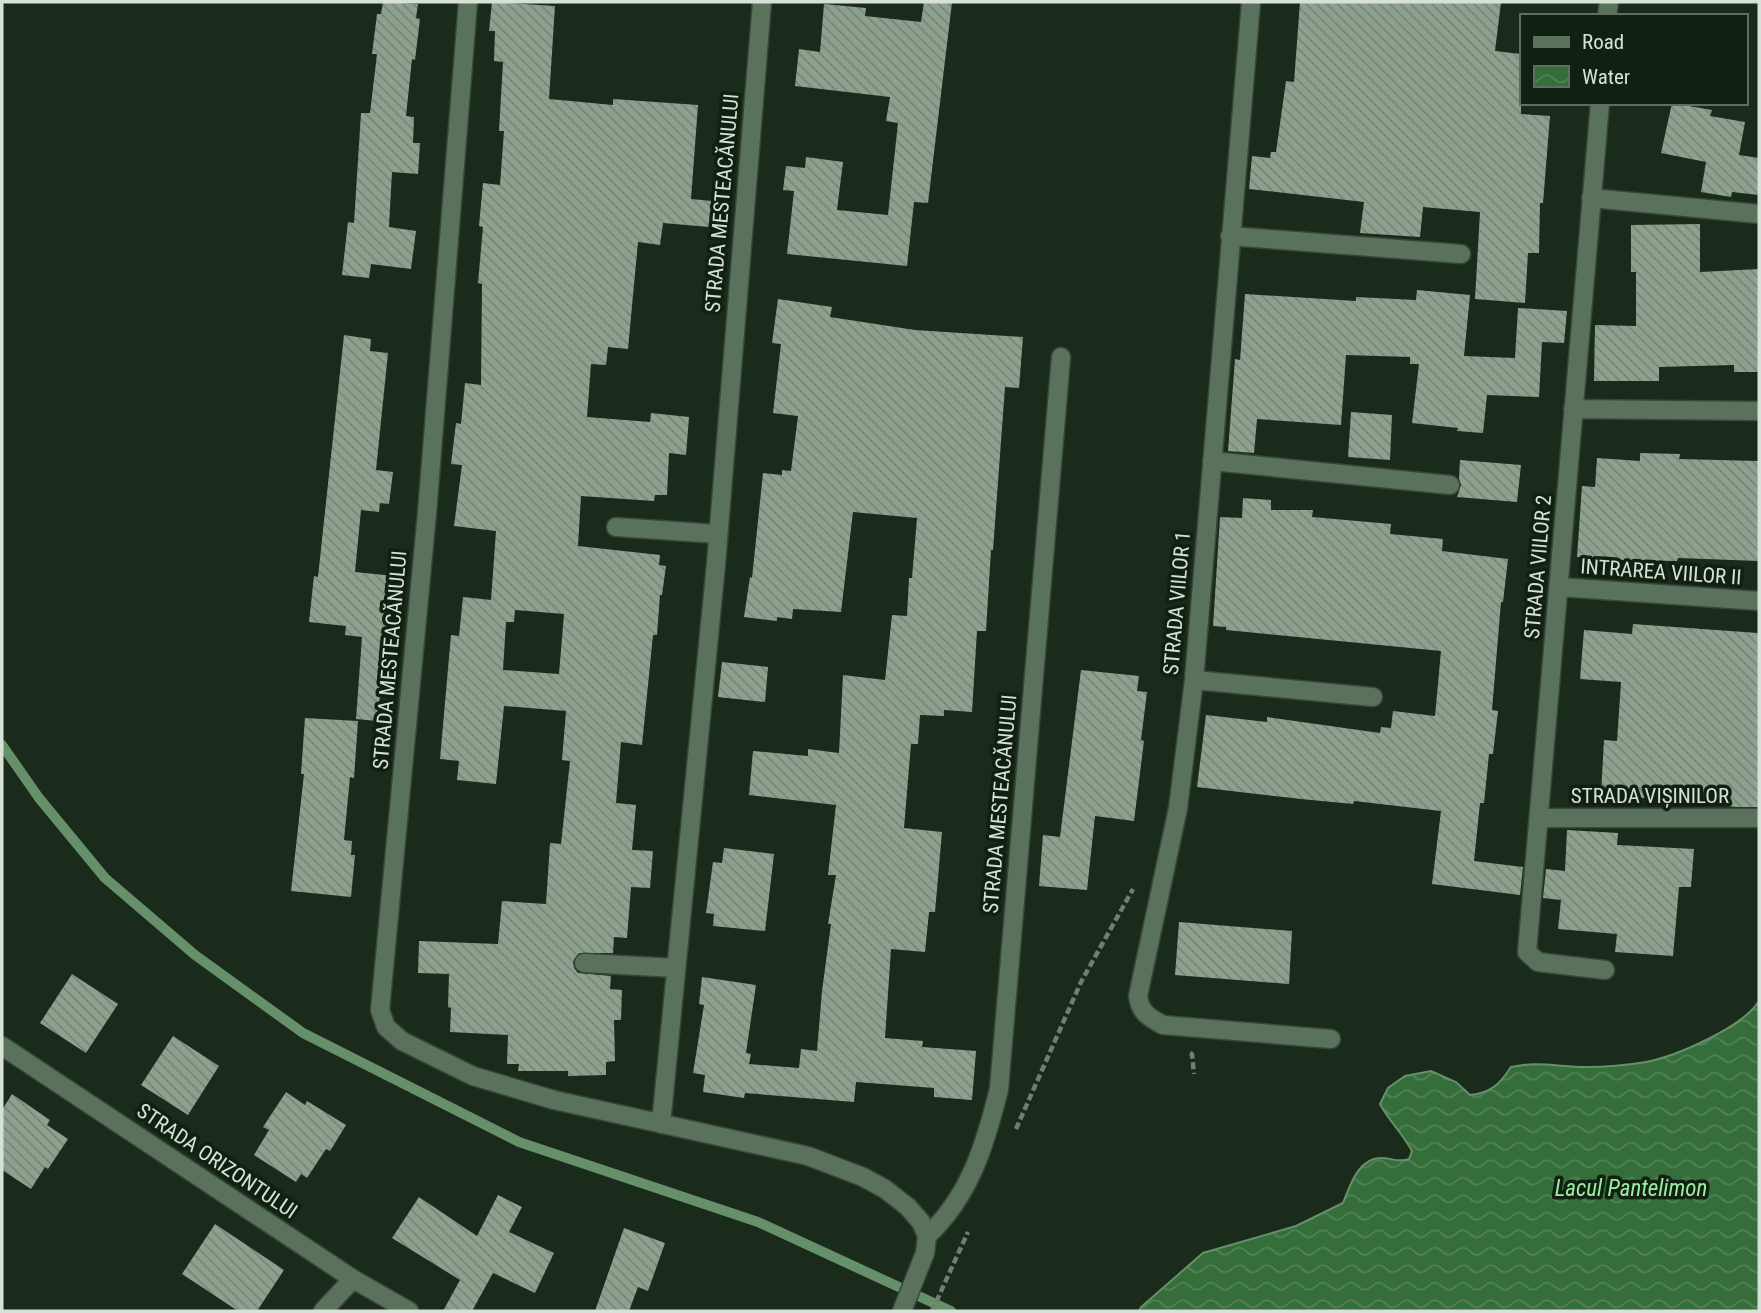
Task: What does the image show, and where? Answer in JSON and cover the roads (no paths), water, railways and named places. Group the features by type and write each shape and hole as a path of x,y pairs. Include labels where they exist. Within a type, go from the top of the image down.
{"street":[{"name":"STRADA MESTEACĂNULUI","path":"468,2 427,513 380,1010 386,1027 402,1041 423,1053 473,1076 554,1100 825,1161 863,1177 899,1200 921,1222 926,1244"},
{"name":"STRADA MESTEACĂNULUI","path":"661,1124 718,534 762,2"},
{"name":"STRADA VIILOR 1","path":"1251,2 1194,680 1178,808 1149,939 1139,1004 1152,1020 1176,1028 1331,1039"},
{"name":"STRADA VIILOR 2","path":"1600,105 1527,953 1538,962 1605,970"},
{"path":"1591,198 1759,214"},
{"path":"1230,236 1461,254"},
{"name":"STRADA MESTEACĂNULUI","path":"902,1311 926,1244 946,1218 984,1147 999,1089 1061,356"},
{"path":"1573,409 1759,411"},
{"path":"1212,461 1450,485"},
{"path":"616,527 718,534"},
{"name":"INTRAREA VIILOR II","path":"1559,587 1759,601"},
{"path":"1194,680 1373,697"},
{"name":"STRADA VIȘINILOR","path":"1540,818 1759,818"},
{"path":"584,963 676,968"},
{"name":"STRADA ORIZONTULUI","path":"2,1046 353,1279 409,1311"},
{"path":"323,1311 353,1279"}],"water":[{"name":"Lacul Pantelimon","path":"1759,1001 1759,1311 1139,1311 1203,1253 1296,1226 1343,1203 1356,1174 1373,1159 1409,1159 1412,1151 1380,1104 1388,1088 1405,1076 1431,1071 1456,1082 1470,1095 1494,1087 1511,1067 1520,1065 1601,1067 1646,1062 1674,1054 1708,1039 1739,1021"}],"waterway":[{"path":"2,745 39,798 105,878 195,955 303,1033 519,1142 758,1222 951,1311"}]}
